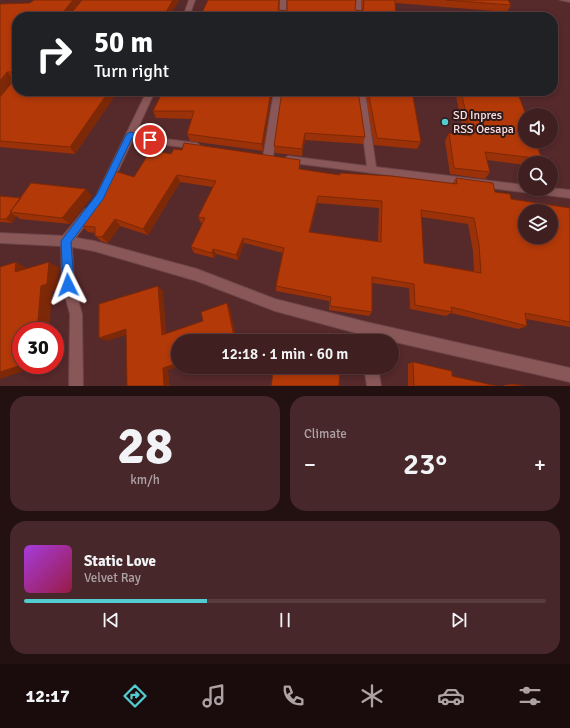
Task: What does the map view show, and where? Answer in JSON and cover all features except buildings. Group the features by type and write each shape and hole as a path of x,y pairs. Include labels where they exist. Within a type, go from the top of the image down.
{"street":[{"path":"188,12 192,0"},
{"path":"283,0 283,12"},
{"path":"358,0 358,12"},
{"path":"563,0 570,0"},
{"path":"76,386 76,314 68,285 66,241 100,197 149,96"},
{"path":"277,96 264,156 518,188"},
{"path":"362,96 372,170"},
{"path":"130,135 150,140 209,148"},
{"path":"558,193 570,194"},
{"path":"0,238 66,241 94,246 197,275 275,305 363,334"},
{"path":"399,341 570,375"},
{"path":"372,374 374,386"}],"place":[{"name":"SD Inpres RSS Oesapa","path":"445,122"}],"route":[{"path":"68,285 66,241 100,197 130,135 150,140"}]}
